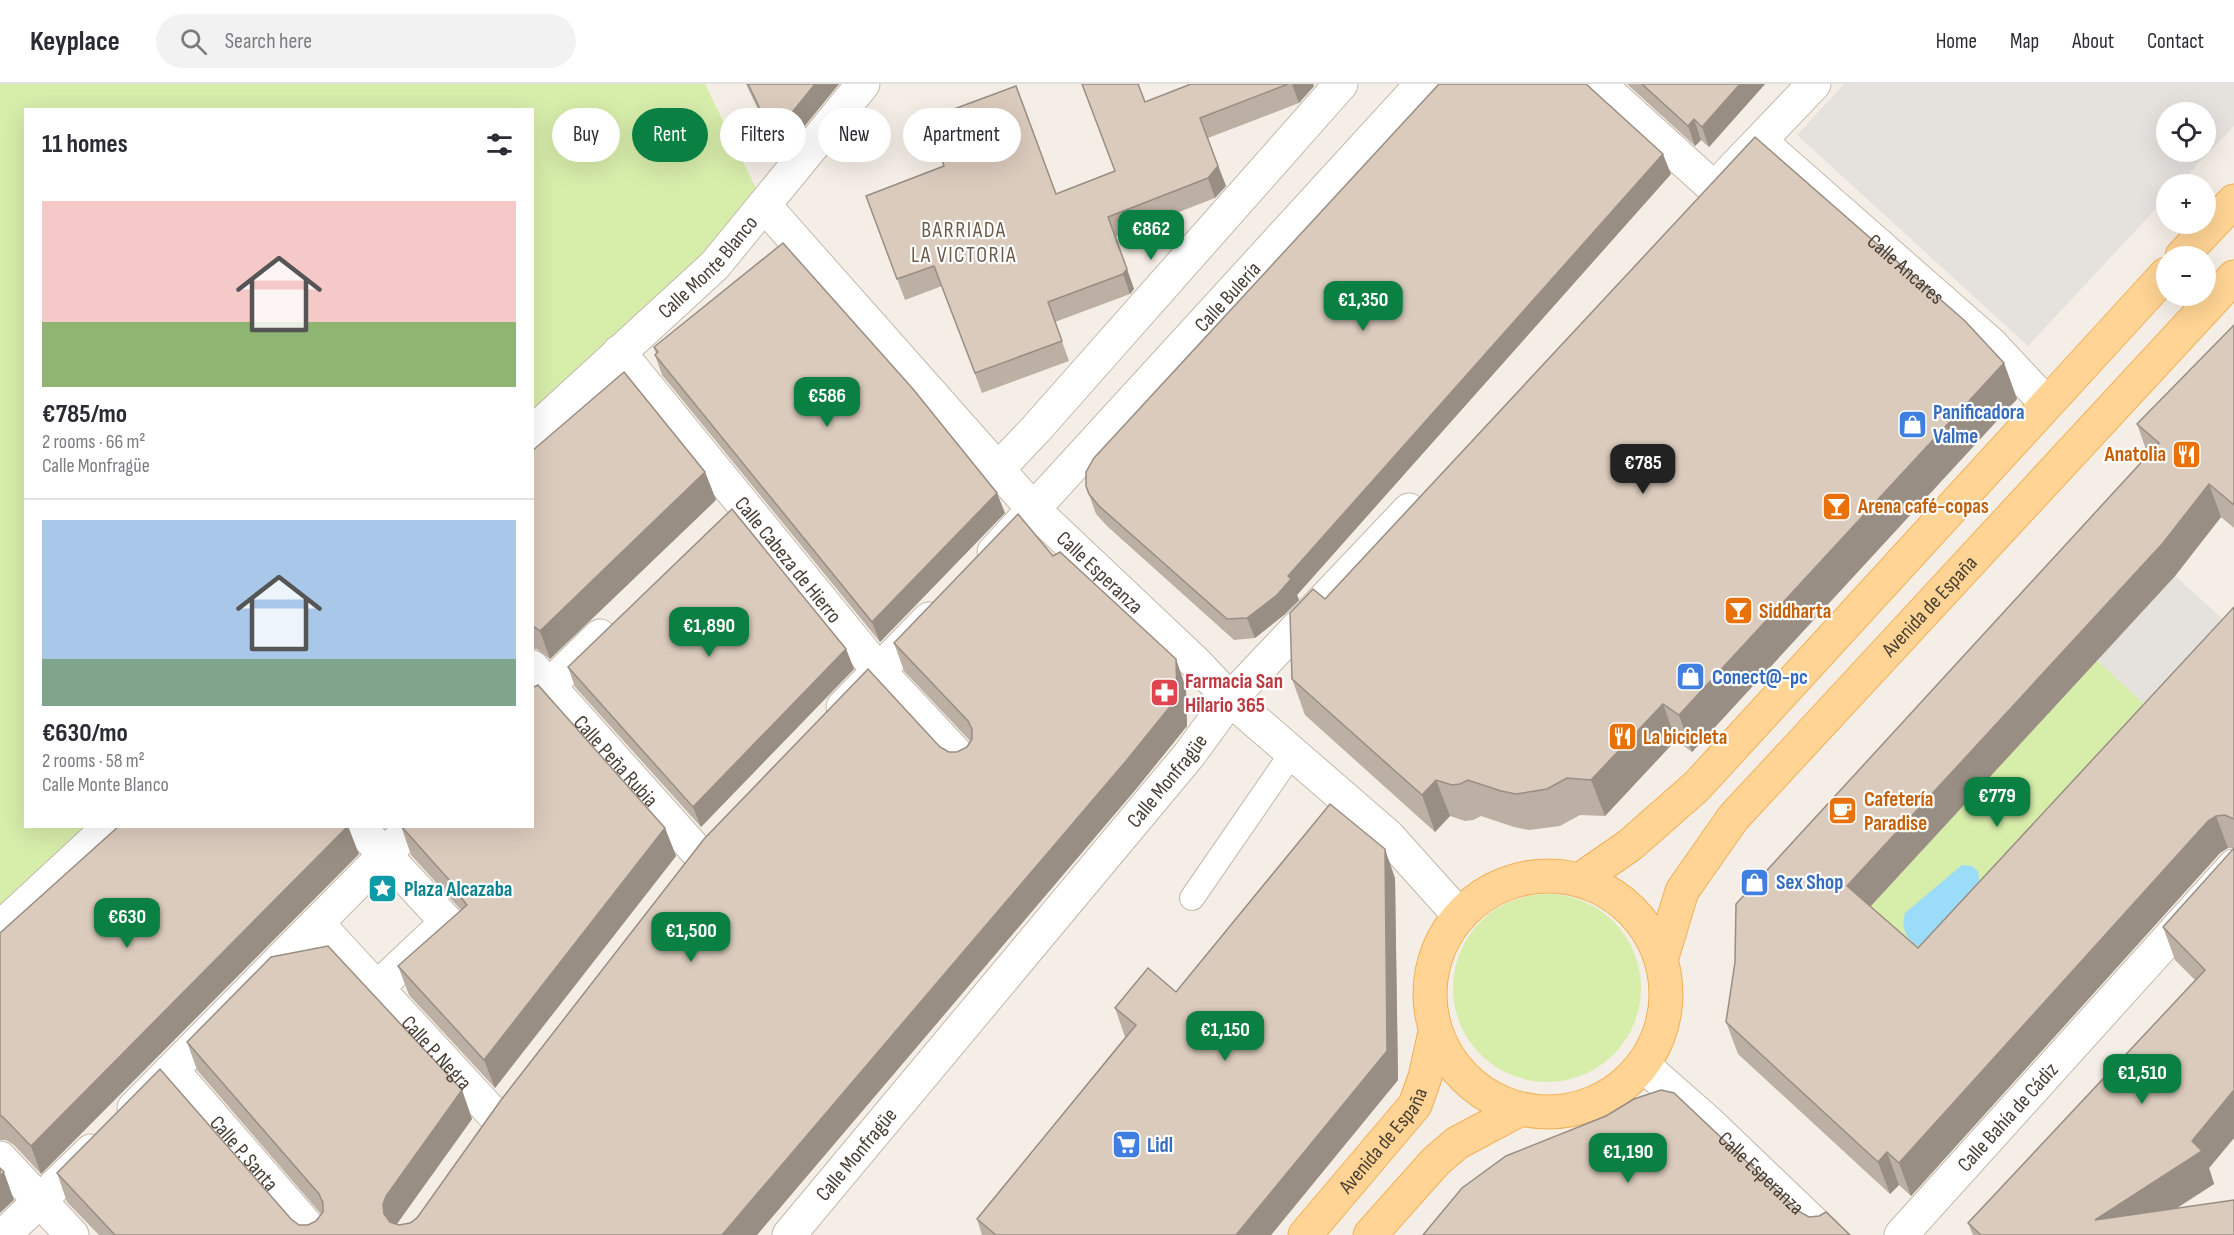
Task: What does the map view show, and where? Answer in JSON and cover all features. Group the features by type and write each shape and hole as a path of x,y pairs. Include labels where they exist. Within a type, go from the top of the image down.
{"main road":[{"path":"2191,246 2234,201"},
{"name":"Avenida de España","path":"1662,957 1682,891 1733,818 2234,277"},
{"path":"1581,879 1630,845 1697,786 2156,285"},
{"path":"1548,874 1581,879 1616,895 1644,923 1662,957 1667,994 1661,1032 1643,1065 1619,1090 1588,1106 1554,1113 1519,1110 1483,1094 1454,1066 1435,1032 1429,991 1437,951 1459,915 1484,893 1514,879 1548,874"},
{"name":"Avenida de España","path":"1305,1235 1415,1105 1425,1077 1435,1032"},
{"path":"1370,1235 1436,1161 1457,1143 1519,1110"}],"street":[{"name":"Calle Monte Blanco","path":"534,431 716,265 863,84"},
{"path":"997,470 1036,429 1341,84"},
{"name":"Calle Bulería","path":"976,569 1034,510 1422,84"},
{"path":"1599,84 1706,197 1814,84"},
{"name":"Calle Ancares","path":"1760,141 1991,344 2046,403"},
{"name":"Calle Esperanza","path":"764,206 1034,510 1197,664 1230,699 1388,836 1459,915"},
{"name":"Calle Cabeza de Hierro","path":"619,352 879,671 964,762"},
{"name":"Calle Monfragüe","path":"789,1235 1182,764 1230,699 1426,492"},
{"path":"716,526 741,502"},
{"path":"822,729 952,595"},
{"path":"538,685 624,614"},
{"name":"Calle Peña Rubia","path":"538,685 692,865 724,830"},
{"path":"0,928 108,828"},
{"path":"317,923 377,988 447,922 360,828"},
{"path":"4,1235 40,1202 411,828"},
{"name":"Calle Bahía de Cádiz","path":"1901,1235 2234,866"},
{"name":"Calle P. Negra","path":"377,988 496,1117"},
{"name":"Calle Esperanza","path":"1643,1065 1710,1124 1826,1235"},
{"name":"Calle P. Santa","path":"172,1070 315,1235"},
{"path":"476,1144 518,1089"},
{"path":"0,1158 72,1235"}],"lane":[{"path":"1192,898 1293,753"}],"green space":[{"path":"0,84 705,84 720,115 720,162 743,162 764,205 534,432 534,108 24,108 24,828 109,828 0,928"},
{"path":"2097,660 2167,725 1930,981 1859,919"},
{"path":"1538,894 1556,894 1583,901 1614,921 1634,952 1641,988 1634,1024 1614,1055 1583,1075 1556,1082 1538,1082 1503,1071 1487,1061 1474,1048 1457,1015 1453,997 1453,979 1464,944 1474,928 1487,915 1520,898"}],"shaded area":[{"path":"1844,84 2234,84 2234,126 2216,145 2216,102 2156,102 2156,162 2200,162 2188,174 2156,174 2156,209 2028,346 1797,135"},
{"path":"2175,576 2234,629 2167,725 2097,660"}],"water":[{"path":"1962,865 1972,866 1978,871 1980,884 1924,950 1907,935 1904,925 1905,913"}],"building":[{"path":"748,84 815,84 796,108 760,108"},
{"path":"1082,84 1138,84 1145,102 1191,84 1288,84 1200,118 1218,166 1208,178 1108,217 1127,269 1123,274 1048,302 1062,341 975,373 934,266 897,279 866,196 944,166 943,162 1021,162 1021,108 957,108 1016,86 1056,194 1115,171"},
{"path":"1439,84 1586,84 1663,154 1288,576 1291,579 1277,595 1247,618 1227,619 1099,506 1089,494 1086,486 1086,472 1094,458"},
{"path":"1642,84 1740,84 1702,127 1694,119 1688,126"},
{"path":"1755,137 1965,321 2004,363 1679,715 1663,704 1591,780 1567,778 1547,789 1516,794 1468,780 1452,785 1436,780 1422,795 1292,679 1290,613 1313,589 1325,599"},
{"path":"783,243 913,389 997,493 872,622 655,355 658,352 654,347"},
{"path":"2234,325 2234,505 2209,484 2163,543 1847,886 1918,948 2234,607 2234,819 2225,815 2216,816 2208,821 1899,1163 1887,1152 1878,1162 1726,1022 1735,962 1736,904 2159,443 2137,424"},
{"path":"624,372 705,472 540,631 534,626 534,449"},
{"path":"732,509 846,649 693,807 568,667"},
{"path":"1018,514 1053,556 1060,552 1176,659 1177,698 1126,761 722,1235 115,1235 57,1173 160,1069 291,1219 299,1225 308,1225 316,1221 323,1212 323,1203 319,1194 187,1042 271,957 328,946 462,1090 386,1196 383,1204 384,1214 390,1222 399,1225 410,1223 417,1218 501,1100 704,839 868,669 940,747 949,752 957,752 967,747 972,739 972,729 968,721 894,643"},
{"path":"538,685 665,828 484,1060 398,966 467,905 450,881 403,828 534,828 534,687"},
{"path":"1330,804 1385,849 1387,1051 1236,1235 996,1235 977,1219 1136,1025 1115,1008 1148,968 1176,992"},
{"path":"117,828 346,828 31,1146 0,1115 0,933"},
{"path":"2234,848 2234,1090 2192,1141 2202,1151 2095,1220 2234,1200 2234,1235 1981,1235 1968,1223 2205,970 2163,927"},
{"path":"1661,1090 1674,1093 1800,1212 1809,1217 1819,1216 1826,1212 1850,1235 1423,1235 1462,1188 1506,1156 1606,1116 1634,1099"}],"place":[{"name":"Panificadora Valme","path":"1912,424"},
{"name":"Anatolia","path":"2187,454"},
{"name":"Arena café-copas","path":"1837,506"},
{"name":"Siddharta","path":"1738,611"},
{"name":"Conect@-pc","path":"1691,677"},
{"name":"Farmacia San Hilario 365","path":"1164,693"},
{"name":"La bicicleta","path":"1622,737"},
{"name":"Cafetería Paradise","path":"1843,811"},
{"name":"Sex Shop","path":"1755,882"},
{"name":"Plaza Alcazaba","path":"383,889"},
{"name":"Lidl","path":"1126,1145"}],"district":[{"name":"BARRIADA LA VICTORIA","path":"964,242"}]}
